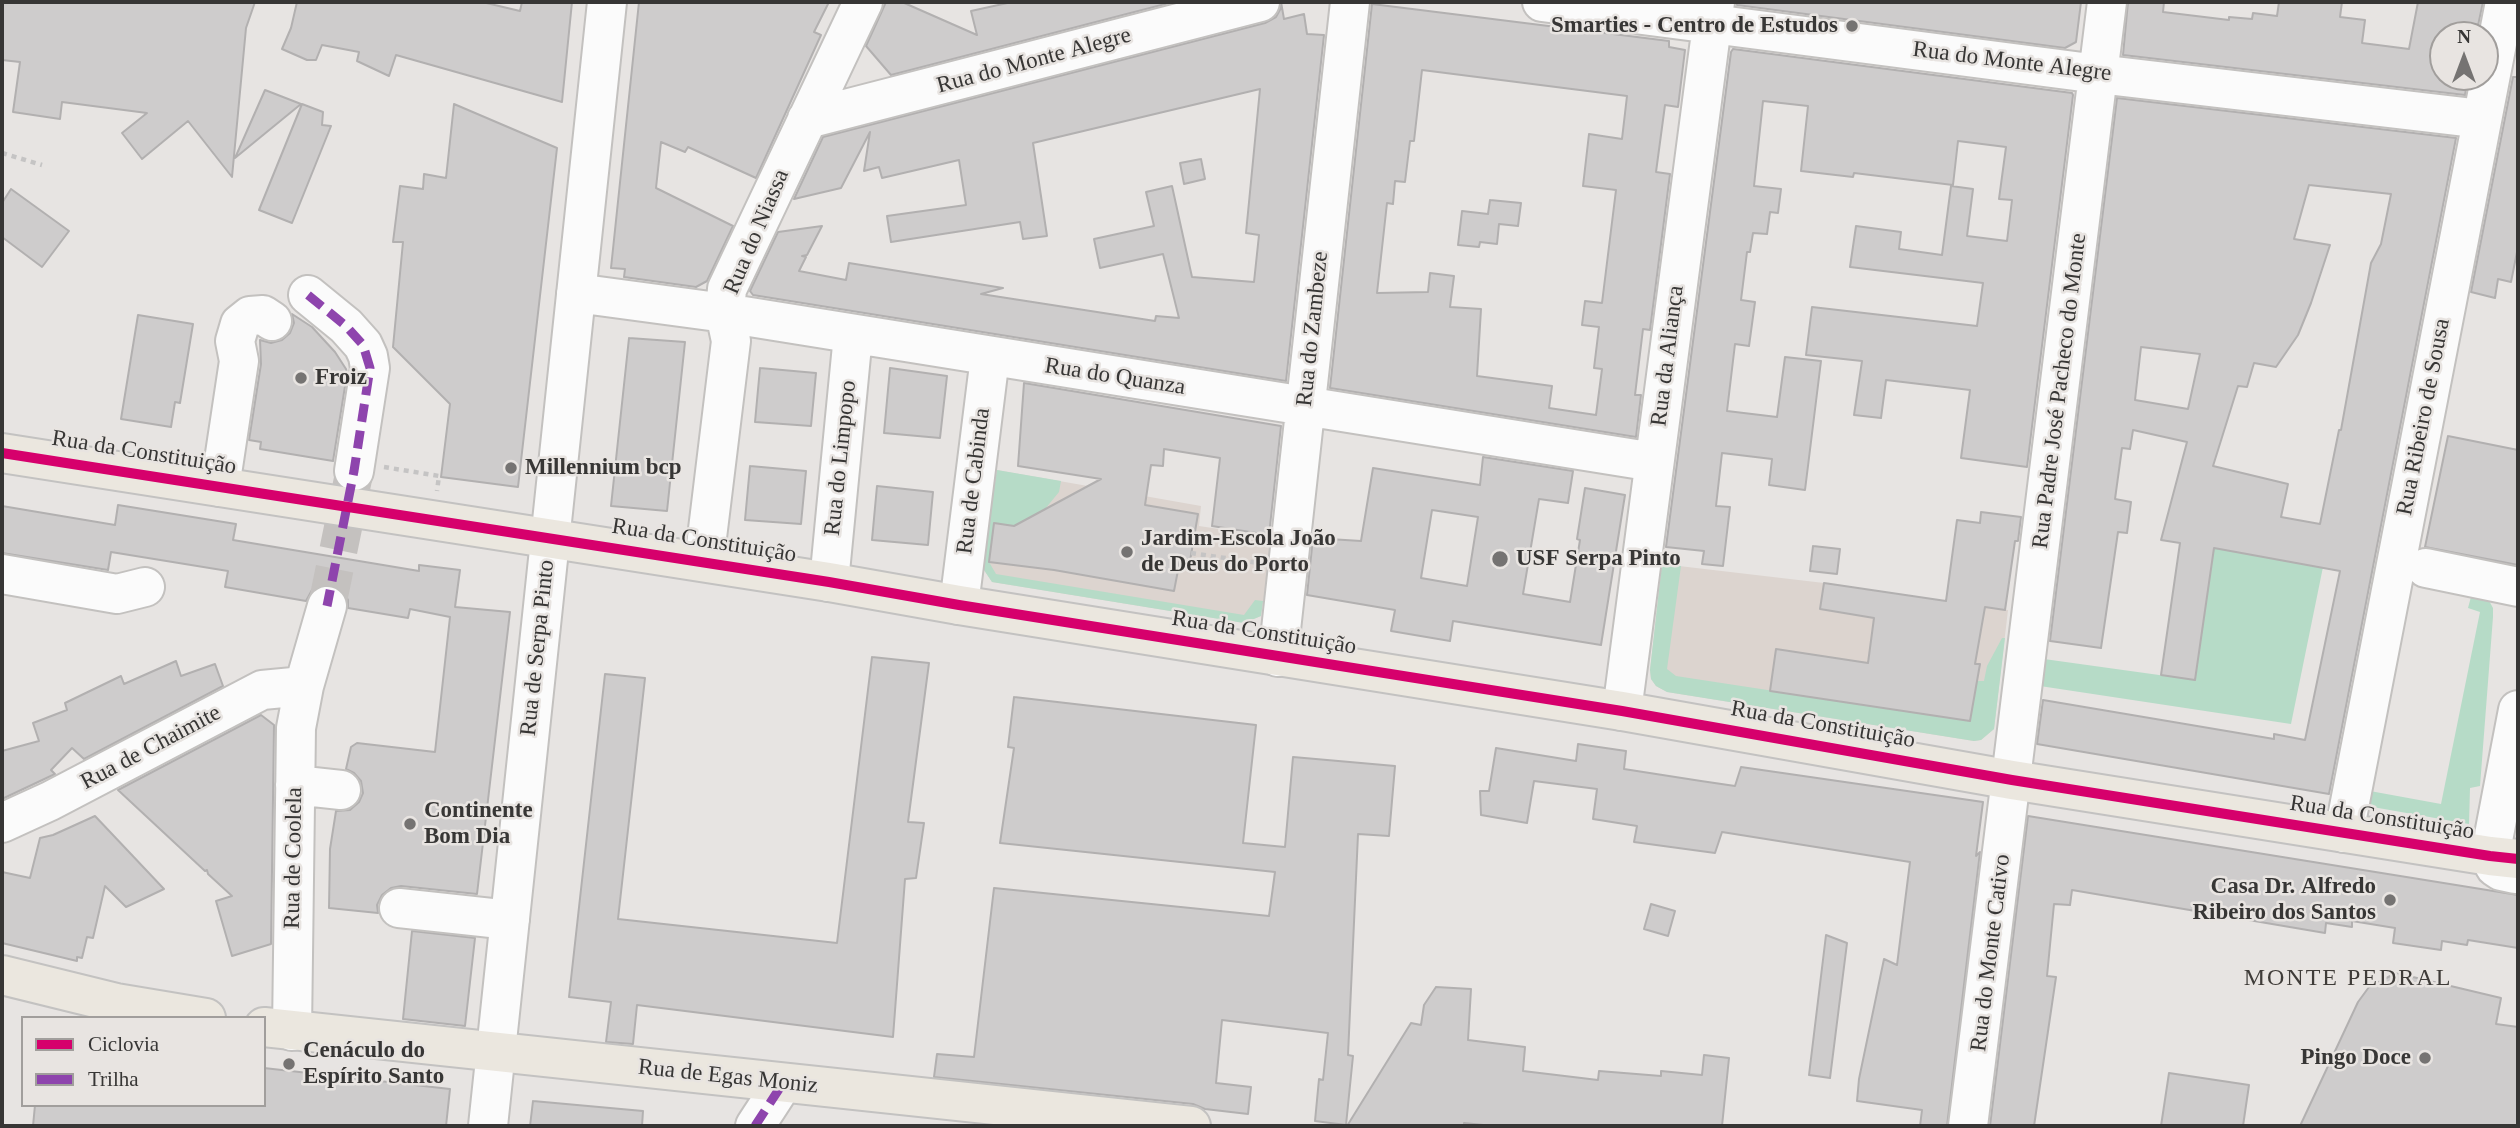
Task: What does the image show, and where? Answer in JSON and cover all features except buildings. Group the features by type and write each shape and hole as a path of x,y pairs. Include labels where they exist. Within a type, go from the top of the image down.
{"main road":[{"name":"Rua da Constituição","path":"2,453 704,562 1622,711 2012,780 2344,833 2509,863"},
{"path":"2,975 116,1003 194,1016"},
{"name":"Rua de Egas Moniz","path":"278,1029 1191,1126"}],"street":[{"name":"Rua de Serpa Pinto","path":"488,1126 607,2"},
{"name":"Rua do Niassa","path":"704,562 731,341 725,313 727,289 863,2"},
{"name":"Rua do Monte Alegre","path":"807,120 1260,2"},
{"name":"Rua do Zambeze","path":"1278,657 1350,2"},
{"name":"Rua do Monte Alegre","path":"1542,2 1714,12 2098,74 2482,120"},
{"name":"Rua Padre José Pacheco do Monte","path":"2012,780 2107,2"},
{"name":"Rua Ribeiro de Sousa","path":"2344,833 2505,2"},
{"name":"Rua da Aliança","path":"1622,711 1714,12"},
{"name":"Rua do Quanza","path":"576,293 725,313 1654,463"},
{"path":"308,295 346,326 363,345 368,356 371,469"},
{"path":"220,487 239,361 235,341 240,324 250,317 263,315 272,321"},
{"name":"Rua do Limpopo","path":"829,582 853,335"},
{"name":"Rua de Cabinda","path":"959,605 990,356"},
{"path":"2426,568 2518,587"},
{"path":"2,574 117,594 145,587"},
{"name":"Rua de Coolela","path":"278,1029 295,785 296,728 303,686 327,606"},
{"name":"Rua de Chaimite","path":"2,823 50,801 262,690 303,686"},
{"path":"2509,863 2518,710"},
{"name":"Rua do Monte Cativo","path":"1968,1126 2012,780"},
{"path":"295,785 341,790"},
{"path":"399,908 510,920"},
{"path":"755,1126 783,1083"}],"path":[{"path":"2,153 42,165"},
{"path":"371,469 439,476"},
{"path":"1191,553 1287,568"}],"shaded area":[{"name":"Jardim-Escola João de Deus do Porto","path":"997,470 1201,506 1199,526 1273,537 1261,616 1244,623 992,582 982,567"},
{"path":"1662,564 1824,583 2008,610 1994,729 1981,740 1974,741 1667,692 1656,686 1651,679 1650,670"}],"green space":[{"path":"997,470 1061,481 1059,492 1045,509 1014,526 994,523 989,562 996,574 1244,615 1255,600 1263,601 1261,616 1244,623 992,582 982,567"},
{"path":"2214,548 2323,567 2291,724 2040,686 2044,659 2195,680"},
{"path":"1662,564 1681,566 1667,669 1676,676 1970,721 1977,681 1984,681 1987,666 2002,638 2005,638 1994,729 1981,740 1974,741 1667,692 1656,686 1651,679 1650,670"},
{"path":"2472,593 2487,597 2493,608 2493,617 2480,786 2470,788 2469,824 2367,806 2370,791 2441,804 2480,612 2468,608"}],"tunnel":[{"path":"327,606 354,474"}],"marked path":[{"path":"308,295 346,326 363,345 370,368 354,471 327,606"},
{"path":"755,1126 783,1083"}],"cycle path":[{"path":"2,453 829,582 1622,711 2012,780 2518,859"}],"place":[{"name":"Smarties - Centro de Estudos","path":"1852,26"},
{"name":"Froiz","path":"301,378"},
{"name":"Millennium bcp","path":"511,468"},
{"name":"Jardim-Escola João de Deus do Porto","path":"1127,552"},
{"name":"USF Serpa Pinto","path":"1500,559"},
{"name":"Continente Bom Dia","path":"410,824"},
{"name":"Casa Dr. Alfredo Ribeiro dos Santos","path":"2390,900"},
{"name":"Pingo Doce","path":"2425,1058"},
{"name":"Cenáculo do Espírito Santo","path":"289,1064"}],"district":[{"name":"MONTE PEDRAL","path":"2348,979"}]}
